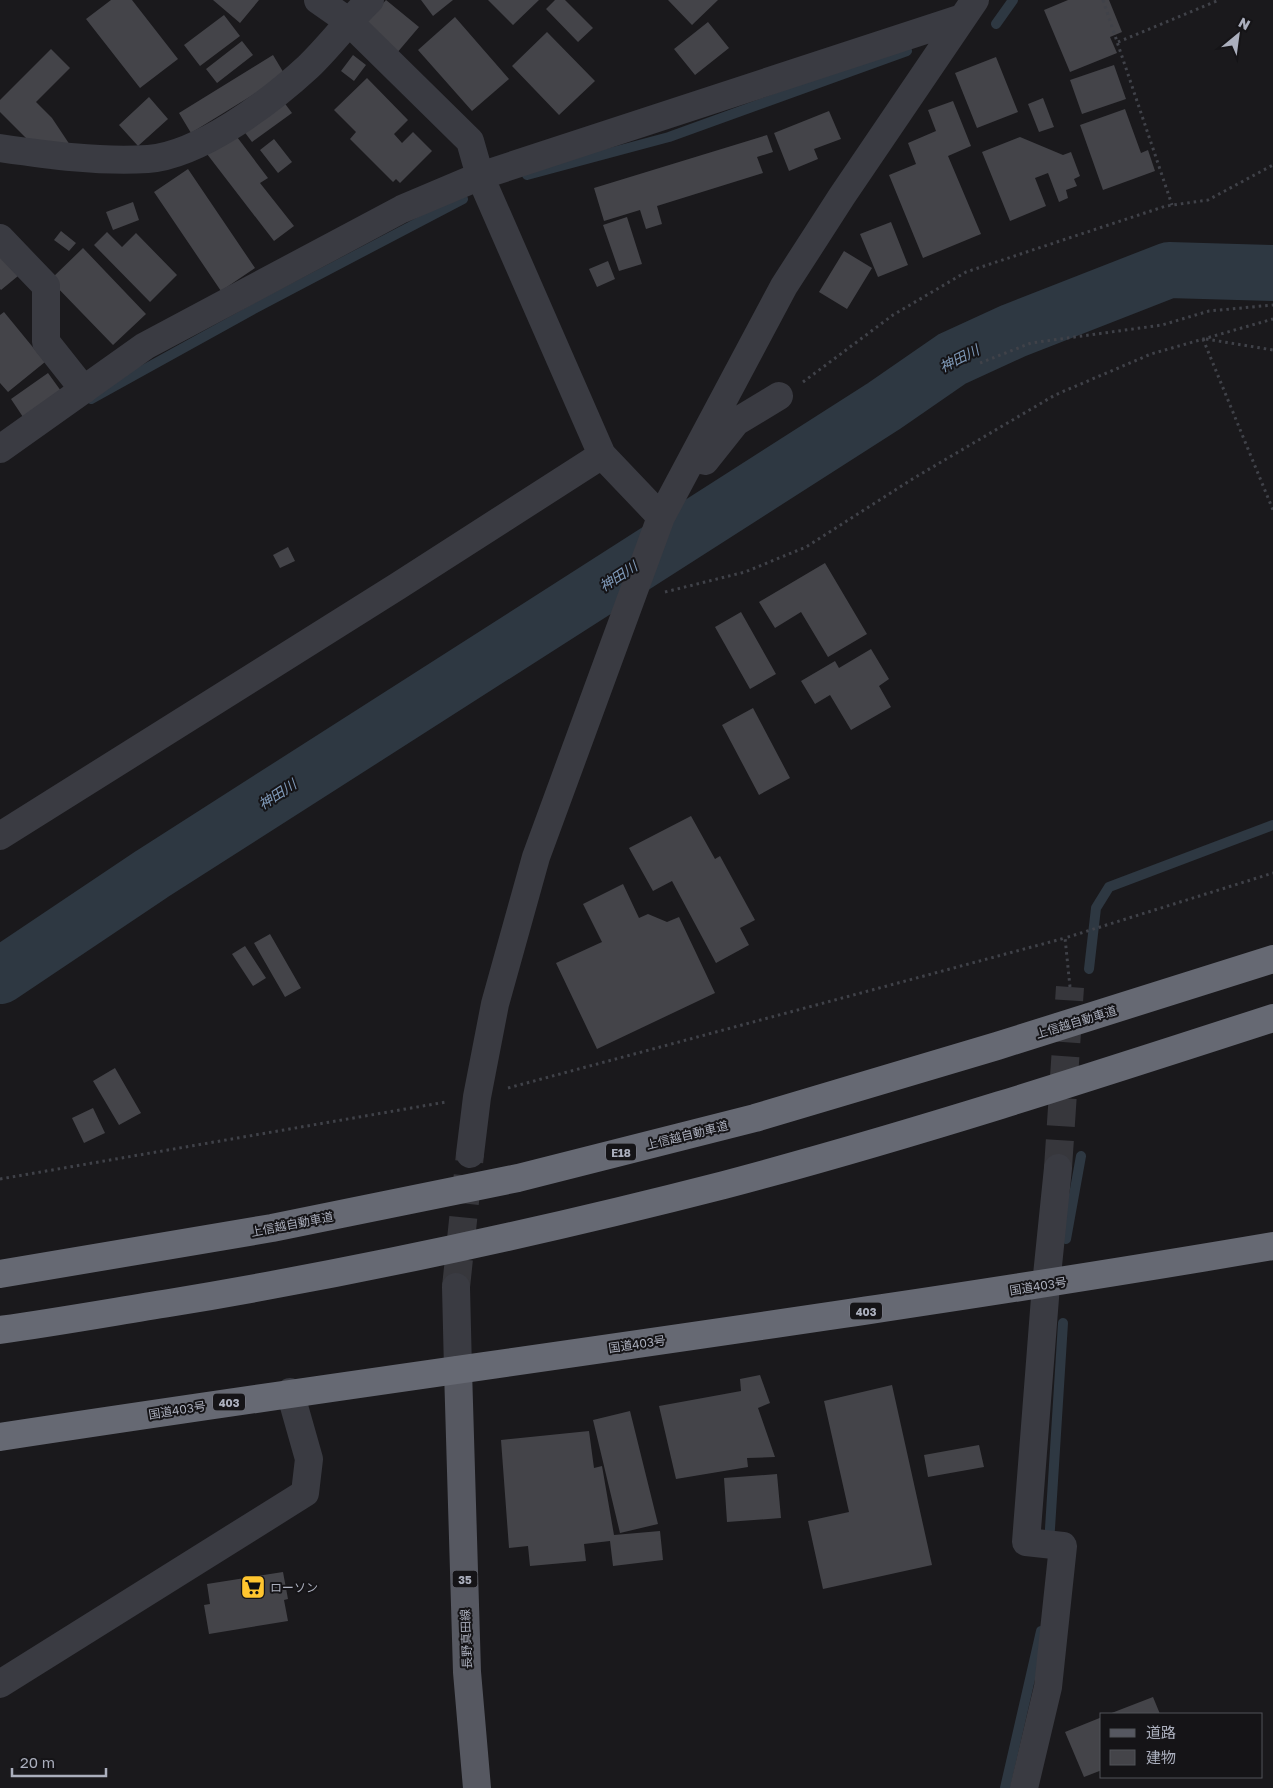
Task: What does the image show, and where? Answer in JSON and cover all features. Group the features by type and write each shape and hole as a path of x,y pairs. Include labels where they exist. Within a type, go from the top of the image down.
{"highway":[{"name":"上信越自動車道","path":"0,1274 272,1228 518,1178 755,1118 1229,975 1273,957"},
{"path":"0,1330 283,1284 507,1238 725,1184 1070,1084 1273,1018"},
{"path":"725,1184 876,1153 1100,1092 1273,1036"},
{"name":"国道403号","path":"0,1437 290,1392 458,1370 1046,1285 1273,1246"}],"main road":[{"name":"長野真田線","path":"458,1370 467,1672 476,1788"}],"street":[{"path":"318,0 348,21 470,141 480,176 602,455 661,517"},
{"path":"0,148 85,159 150,159 190,149 226,130 308,67 348,21 370,0"},
{"path":"0,449 145,346 402,209 480,176 969,9"},
{"path":"470,1154 477,1097 495,1004 536,857 661,517 784,286 842,196 969,9"},
{"path":"0,238 46,286 46,342 84,390"},
{"path":"661,517 736,422 779,396"},
{"path":"0,836 398,586 602,455"},
{"path":"1024,1788 1048,1687 1063,1546 1026,1542 1046,1285 1058,1168"},
{"path":"456,1286 458,1370"},
{"path":"0,1684 305,1493 308,1459 290,1392"}],"path":[{"path":"1103,0 1172,205"},
{"path":"1118,42 1219,0"},
{"path":"779,396 813,376 893,314 966,272 1172,205 1208,200 1273,165"},
{"path":"980,363 1031,343 1162,325 1209,311 1273,305"},
{"path":"633,591 684,589 745,572 806,547 914,478 1055,395 1150,354 1273,319"},
{"path":"1203,339 1273,350"},
{"path":"1203,339 1273,510"},
{"path":"0,1179 477,1097 1065,938 1273,873"},
{"path":"1065,938 1070,987"}],"building":[{"path":"111,0 132,0 178,59 140,88 86,19"},
{"path":"213,0 259,0 240,23"},
{"path":"386,0 419,27 396,54 363,25"},
{"path":"421,0 453,0 433,16"},
{"path":"488,0 539,0 513,25"},
{"path":"555,0 565,0 593,28 578,42 546,9"},
{"path":"668,0 718,0 692,25"},
{"path":"1068,0 1109,0 1122,32 1110,37 1117,53 1070,72 1044,10"},
{"path":"224,15 240,36 200,66 184,45"},
{"path":"455,17 509,79 472,111 418,50"},
{"path":"708,22 729,48 695,75 674,49"},
{"path":"547,32 595,81 559,115 512,66"},
{"path":"242,41 253,55 217,83 206,69"},
{"path":"51,49 70,68 36,102 52,118 70,145 29,141 0,112 0,100"},
{"path":"273,55 285,75 191,133 179,113"},
{"path":"353,55 366,65 354,81 341,71"},
{"path":"996,57 1018,112 977,128 955,73"},
{"path":"1114,65 1126,99 1082,114 1070,80"},
{"path":"367,78 408,120 394,134 402,143 413,132 432,151 400,183 396,179 393,182 350,139 356,132 334,110"},
{"path":"149,97 168,119 138,146 119,125"},
{"path":"280,97 292,113 252,142 240,126"},
{"path":"1043,98 1054,127 1039,132 1028,104"},
{"path":"953,101 971,146 948,156 981,234 923,258 889,175 916,164 908,143 936,131 928,110"},
{"path":"1125,109 1141,153 1148,150 1155,171 1103,190 1080,125"},
{"path":"829,111 841,139 814,149 818,159 789,171 774,133"},
{"path":"234,133 268,178 260,183 294,226 274,241 207,154"},
{"path":"767,135 773,152 757,157 763,173 657,206 662,224 646,229 640,210 604,221 594,188"},
{"path":"1020,137 1063,155 1071,152 1080,176 1074,179 1077,186 1066,190 1068,198 1059,202 1048,173 1035,178 1046,206 1010,221 982,152"},
{"path":"274,139 292,162 278,173 260,150"},
{"path":"188,169 255,268 221,291 154,192"},
{"path":"133,202 139,220 113,230 106,212"},
{"path":"627,217 642,264 619,271 603,225"},
{"path":"891,222 908,265 878,277 860,234"},
{"path":"61,231 76,243 69,251 54,240"},
{"path":"107,232 122,247 136,233 177,275 150,302 94,245"},
{"path":"83,248 146,314 113,345 50,280"},
{"path":"844,251 872,268 847,309 819,292"},
{"path":"0,254 18,276 1,290 0,289"},
{"path":"608,261 615,279 597,287 589,269"},
{"path":"4,312 45,362 8,392 0,383 0,315"},
{"path":"48,373 61,391 23,417 11,399"},
{"path":"288,547 295,561 280,568 273,555"},
{"path":"825,563 867,634 828,657 801,612 775,628 759,602"},
{"path":"741,612 776,674 750,689 715,627"},
{"path":"871,649 889,679 879,686 891,707 851,730 830,695 815,704 801,681 835,661 839,668"},
{"path":"753,708 790,778 759,795 722,725"},
{"path":"691,816 715,859 720,856 755,920 740,928 749,945 716,963 672,881 653,891 629,848"},
{"path":"623,884 639,918 648,914 667,922 679,917 715,993 597,1049 556,963 602,942 583,904"},
{"path":"270,934 301,988 285,997 254,943"},
{"path":"245,946 266,978 253,986 232,954"},
{"path":"115,1068 141,1113 119,1125 93,1081"},
{"path":"93,1108 105,1133 84,1143 72,1118"},
{"path":"760,1375 770,1403 758,1408 775,1457 747,1458 748,1467 676,1479 659,1406 741,1391 740,1379"},
{"path":"892,1385 932,1565 823,1589 808,1521 849,1512 824,1401"},
{"path":"630,1411 658,1524 620,1533 593,1420"},
{"path":"589,1431 594,1468 602,1466 614,1535 660,1531 663,1560 613,1566 610,1541 584,1544 586,1561 530,1566 528,1546 509,1548 501,1440"},
{"path":"979,1445 984,1467 928,1477 924,1455"},
{"path":"777,1474 781,1518 727,1522 724,1478"},
{"path":"283,1572 288,1599 284,1600 288,1621 209,1634 204,1605 210,1604 207,1584"},
{"path":"1153,1697 1160,1713 1112,1713"},
{"path":"1100,1718 1100,1771 1084,1777 1065,1732"}],"waterway":[{"path":"996,24 1013,0"},
{"path":"527,175 669,137 907,51"},
{"path":"91,399 261,305 463,199"},
{"name":"神田川","path":"0,976 152,874 884,406 952,359 1013,331 1169,270 1273,273"},
{"path":"1089,969 1096,908 1109,887 1273,825"},
{"path":"1066,1239 1081,1156"},
{"path":"1049,1544 1063,1323"},
{"path":"1005,1788 1041,1631"}],"tunnel":[{"path":"1058,1168 1070,987"},
{"path":"456,1287 470,1154"}],"place":[{"name":"ローソン","path":"253,1587"}]}
